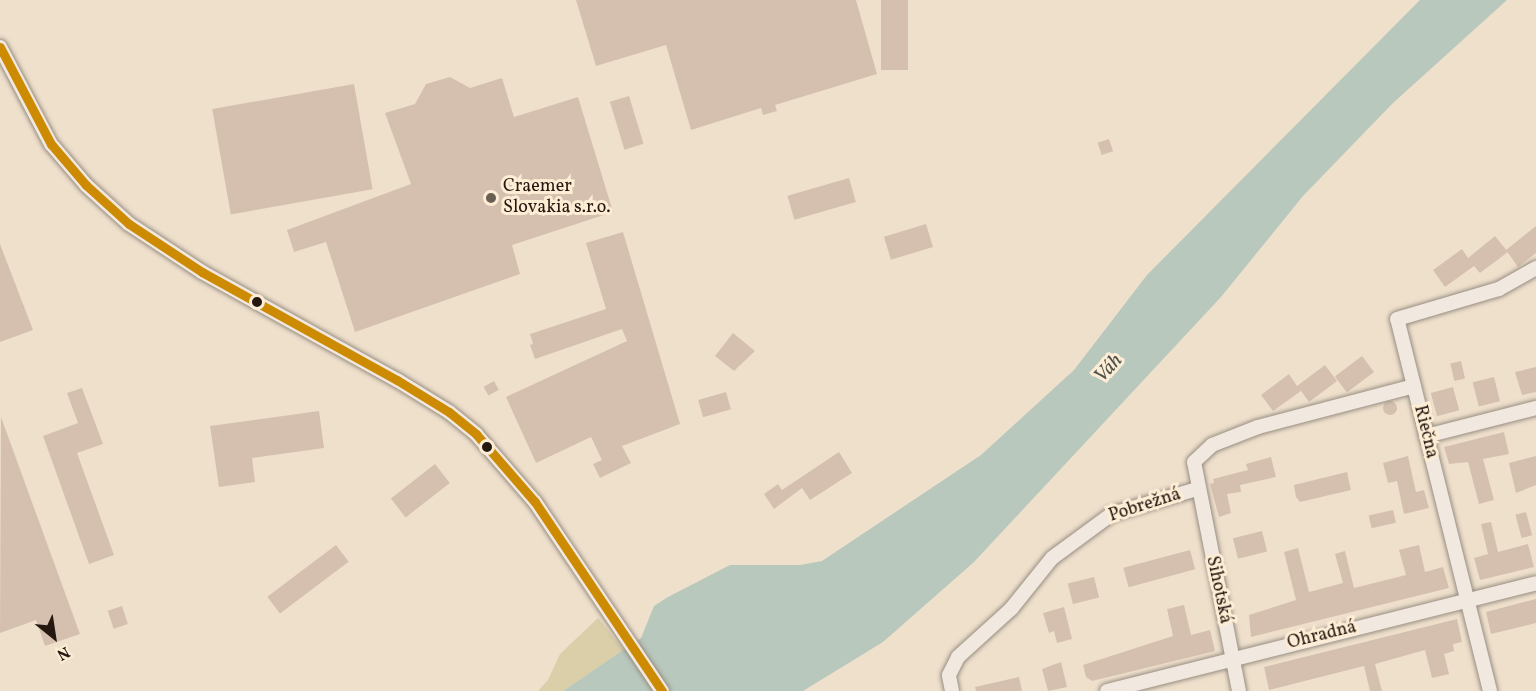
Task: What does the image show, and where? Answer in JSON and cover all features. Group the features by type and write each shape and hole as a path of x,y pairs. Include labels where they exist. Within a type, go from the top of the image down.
{"street":[{"path":"0,48 51,144 86,185 129,225 202,272 397,380 449,412 476,434 535,502 662,691"},
{"name":"Riečna","path":"1490,691 1397,319 1499,289 1536,268"},
{"name":"Pobrežná","path":"952,691 949,675 958,657 1011,609 1052,558 1112,514 1197,489 1194,462 1212,445 1258,427 1414,386"},
{"path":"1426,436 1536,408"},
{"name":"Sihotská","path":"1197,489 1239,691"},
{"name":"Ohradná","path":"1107,691 1536,583"}],"shaded area":[{"path":"598,618 624,650 563,691 538,691 548,680 560,654"}],"water":[{"name":"Váh","path":"1420,0 1507,0 1393,103 1303,196 1221,297 974,562 883,642 803,691 563,691 641,638 654,606 668,597 730,565 800,565 822,561 981,455 1074,370 1147,275"}],"building":[{"path":"576,0 856,0 877,74 775,105 777,111 763,115 761,108 691,130 666,45 596,66"},
{"path":"881,0 908,0 908,70 881,70"},
{"name":"Craemer Slovakia s.r.o.","path":"450,77 470,88 502,78 514,117 578,97 613,212 512,245 520,274 355,332 326,242 294,252 287,230 411,184 385,113 415,104 426,84"},
{"path":"354,84 373,189 231,214 212,109"},
{"path":"629,96 644,144 624,150 610,102"},
{"path":"1109,139 1113,151 1102,155 1098,143"},
{"path":"849,178 856,202 794,220 787,196"},
{"path":"926,224 933,247 891,260 884,237"},
{"path":"1536,226 1536,253 1518,267 1506,250"},
{"path":"623,232 680,424 622,446 631,463 600,478 593,464 602,460 591,437 536,463 506,397 627,341 622,329 535,359 530,345 533,344 530,334 606,309 586,243"},
{"path":"1495,236 1508,252 1480,273 1474,266 1445,287 1433,270 1462,249 1468,258"},
{"path":"0,244 33,330 0,342"},
{"path":"733,333 755,351 734,371 715,356"},
{"path":"1362,356 1374,372 1347,392 1335,376"},
{"path":"1461,361 1465,379 1454,381 1450,363"},
{"path":"1325,365 1337,381 1309,402 1299,388 1301,391 1273,411 1261,395 1289,374 1297,386"},
{"path":"1536,367 1536,392 1522,395 1515,372"},
{"path":"1494,377 1500,401 1479,407 1473,382"},
{"path":"494,381 499,390 488,396 484,387"},
{"path":"1453,387 1459,410 1437,416 1431,393"},
{"path":"82,388 103,444 77,453 114,555 89,564 43,436 78,423 67,393"},
{"path":"726,392 731,409 703,417 698,400"},
{"path":"1390,401 1395,403 1397,408 1395,413 1390,415 1385,413 1383,408 1385,403"},
{"path":"319,411 324,448 252,458 255,482 219,487 210,426"},
{"path":"1,417 80,634 45,646 36,620 0,633"},
{"path":"1504,432 1509,454 1483,459 1494,500 1479,504 1468,462 1449,464 1444,447"},
{"path":"839,452 852,473 810,500 802,488 774,509 764,494 778,484 782,490"},
{"path":"1408,456 1416,492 1424,490 1429,508 1404,514 1397,481 1388,483 1383,463"},
{"path":"1536,456 1536,485 1516,493 1509,463"},
{"path":"1271,457 1276,477 1240,485 1241,492 1227,494 1231,513 1219,517 1210,484 1214,483 1213,479 1248,470 1246,464"},
{"path":"435,464 450,483 406,517 391,498"},
{"path":"1347,472 1351,490 1300,502 1296,497 1294,485"},
{"path":"1393,510 1396,523 1372,528 1369,516"},
{"path":"1526,512 1532,535 1522,538 1515,515"},
{"path":"1491,522 1498,552 1528,544 1534,567 1480,580 1474,558 1488,554 1481,524"},
{"path":"1262,531 1267,551 1238,559 1233,538"},
{"path":"336,545 349,562 280,614 267,597"},
{"path":"1419,545 1425,572 1443,567 1449,588 1251,637 1249,615 1296,600 1284,552 1298,548 1309,592 1343,583 1335,554 1345,551 1354,588 1406,575 1399,550"},
{"path":"1190,550 1195,569 1129,587 1123,568"},
{"path":"1094,577 1099,597 1073,604 1068,584"},
{"path":"1536,599 1536,623 1491,634 1486,612"},
{"path":"1184,605 1191,635 1210,630 1215,651 1092,681 1086,677 1083,665 1173,636 1167,609"},
{"path":"122,606 128,624 114,629 108,611"},
{"path":"1064,607 1072,639 1057,643 1054,631 1049,633 1043,613"},
{"path":"1457,619 1462,642 1453,644 1454,651 1444,654 1449,674 1432,678 1425,650 1375,664 1382,691 1370,691 1364,666 1269,690 1264,667"},
{"path":"1061,662 1067,687 1048,691 1042,669"},
{"path":"1019,677 1022,691 976,691 975,687"}],"transit line":[{"path":"0,47 51,144 86,185 129,224 202,272 397,380 449,412 476,434 535,502 662,691"}],"place":[{"name":"Craemer Slovakia s.r.o.","path":"491,198"}]}
